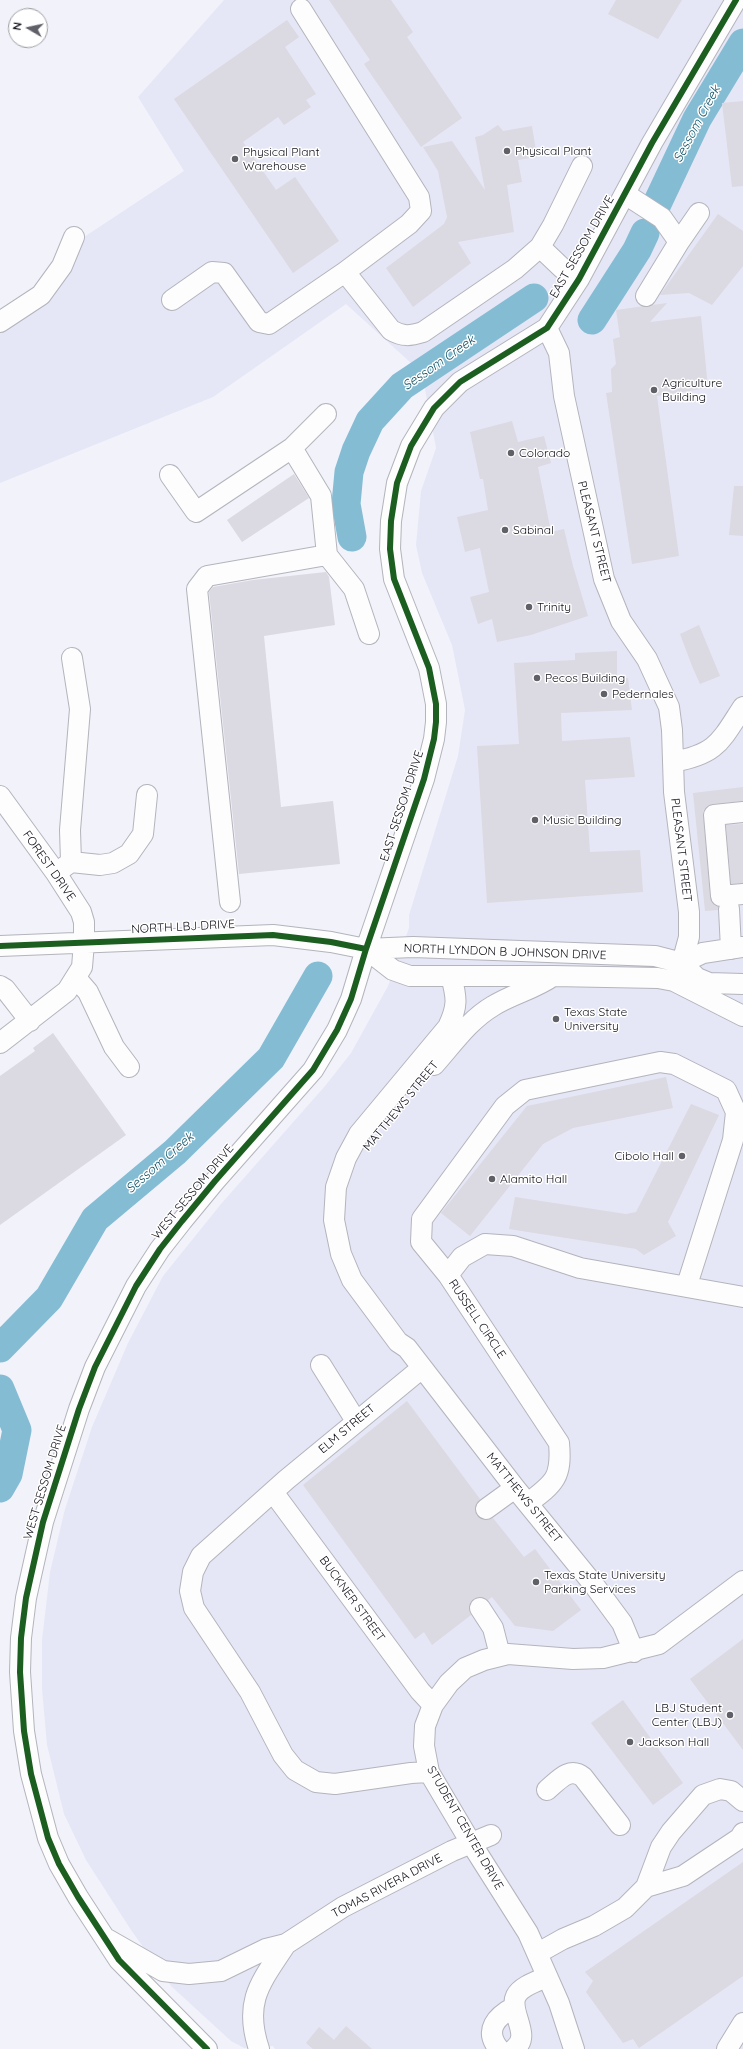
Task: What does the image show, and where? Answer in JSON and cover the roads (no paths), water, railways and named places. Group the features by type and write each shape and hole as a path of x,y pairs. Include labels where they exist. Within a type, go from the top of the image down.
{"street":[{"name":"EAST SESSOM DRIVE","path":"366,949 424,779 434,739 436,722 436,704 429,668 394,579 390,549 391,521 397,483 411,446 434,408 460,382 547,328 579,279 625,194 736,0"},
{"path":"172,300 212,272 224,273 259,322 269,324 345,272 409,224 421,210 419,197 301,9"},
{"path":"345,272 391,330 401,336 410,336 423,332 515,269 540,247 553,225 582,166"},
{"path":"625,194 662,218 679,242"},
{"path":"646,296 679,242 699,213"},
{"path":"0,322 41,295 62,266 74,237"},
{"path":"540,247 562,268 579,279"},
{"name":"PLEASANT STREET","path":"547,328 559,353 564,396 578,466 604,578 621,621 647,659 669,707 672,730 674,792 691,866 689,931 678,972"},
{"path":"170,475 196,512 292,448 326,414"},
{"path":"292,448 321,496 327,555 354,589 369,634"},
{"path":"230,902 197,589 207,576 327,555"},
{"path":"72,658 80,709 70,830 64,867 114,863 129,854 143,834 147,795"},
{"path":"673,762 705,754 722,739 743,707"},
{"name":"FOREST DRIVE","path":"0,796 6,818 64,867 84,922 82,967 76,978"},
{"path":"743,812 714,815 721,896 743,894"},
{"path":"678,972 703,953 737,948 729,909"},
{"name":"NORTH LBJ DRIVE","path":"0,946 273,935 304,938 366,949"},
{"name":"NORTH LYNDON B JOHNSON DRIVE","path":"366,949 413,947 655,956 743,1016"},
{"name":"NORTH LYNDON B JOHNSON DRIVE","path":"366,949 393,970 410,976 658,978 678,972"},
{"name":"WEST SESSOM DRIVE","path":"207,2049 119,1960 78,1897 59,1864 48,1838 31,1774 20,1704 21,1638 26,1598 43,1522 77,1416 96,1367 136,1286 160,1249 215,1180 280,1109 323,1055 337,1030 351,999 366,949"},
{"path":"495,977 496,950"},
{"path":"678,972 709,983 743,984"},
{"name":"MATTHEWS STREET","path":"451,976 456,995 456,1008 448,1027 359,1134 346,1158 336,1187 334,1220 341,1254 352,1280 398,1342 407,1348 515,1488 594,1585 622,1623 634,1652"},
{"name":"MATTHEWS STREET","path":"407,1348 405,1338 360,1274 349,1246 346,1220 347,1196 353,1172 366,1147 384,1124 473,1022 492,1006 522,991 541,985 553,976"},
{"path":"0,1043 66,990 76,978 88,992 114,1047 129,1067"},
{"path":"0,986 5,989 30,1020"},
{"path":"448,1275 422,1242 422,1219 505,1106 525,1090 660,1062 674,1064 726,1090 736,1112 733,1140 687,1285"},
{"name":"RUSSELL CIRCLE","path":"528,1503 557,1478 561,1462 559,1442 448,1275 462,1257 485,1244 513,1246 580,1268 687,1285 743,1296"},
{"path":"321,1365 356,1421"},
{"name":"ELM STREET","path":"422,1368 356,1421 201,1556 193,1572 190,1591 194,1608 250,1692 283,1755 295,1770 316,1782 335,1784 411,1772 430,1772"},
{"path":"486,1509 515,1488"},
{"name":"BUCKNER STREET","path":"273,1492 420,1691 433,1705"},
{"name":"STUDENT CENTER DRIVE","path":"574,2049 559,2003 538,1952 528,1933 471,1843 430,1772 424,1746 425,1726 433,1705 449,1683 465,1668 500,1655 508,1654 573,1660 603,1658 634,1652 659,1644 743,1581"},
{"path":"480,1608 493,1628 500,1655"},
{"path":"547,1790 565,1775 571,1772 578,1773 583,1777 620,1825"},
{"path":"538,1952 563,1939 594,1926 625,1908 646,1887 661,1847 671,1832 703,1795 720,1789 731,1791 743,1801"},
{"path":"646,1887 684,1876 740,1838 743,1833"},
{"name":"TOMAS RIVERA DRIVE","path":"106,1939 163,1971 188,1974 221,1971 266,1949 286,1944 343,1907 471,1843 491,1835"},
{"name":"TOMAS RIVERA DRIVE","path":"259,2049 254,2033 252,2014 258,1988 286,1944"},
{"path":"514,2049 518,2046 521,2039 521,2026 514,2007 516,1997 522,1990 547,1977"},
{"path":"498,2049 493,2042 492,2031 495,2021 501,2013 514,2007"},
{"path":"727,2049 743,2023"}],"waterway":[{"name":"Sessom Creek","path":"655,208 697,119 743,43"},
{"name":"Sessom Creek","path":"592,320 637,250 645,233"},
{"name":"Sessom Creek","path":"352,537 346,504 349,472 356,451 370,421 402,386 534,298"},
{"name":"Sessom Creek","path":"0,1348 49,1298 95,1219 175,1152 271,1058 318,976"},
{"name":"Sessom Creek","path":"0,1389 17,1430 8,1474 0,1488"}],"place":[{"name":"Physical Plant","path":"507,151"},
{"name":"Physical Plant Warehouse","path":"235,159"},
{"name":"Agriculture Building","path":"654,390"},
{"name":"Colorado","path":"511,453"},
{"name":"Sabinal","path":"505,530"},
{"name":"Trinity","path":"529,607"},
{"name":"Pecos Building","path":"537,678"},
{"name":"Pedernales","path":"604,694"},
{"name":"Music Building","path":"535,820"},
{"name":"Texas State University","path":"556,1019"},
{"name":"Cibolo Hall","path":"682,1156"},
{"name":"Alamito Hall","path":"492,1179"},
{"name":"Texas State University Parking Services","path":"536,1582"},
{"name":"LBJ Student Center (LBJ)","path":"730,1715"},
{"name":"Jackson Hall","path":"630,1742"}]}
